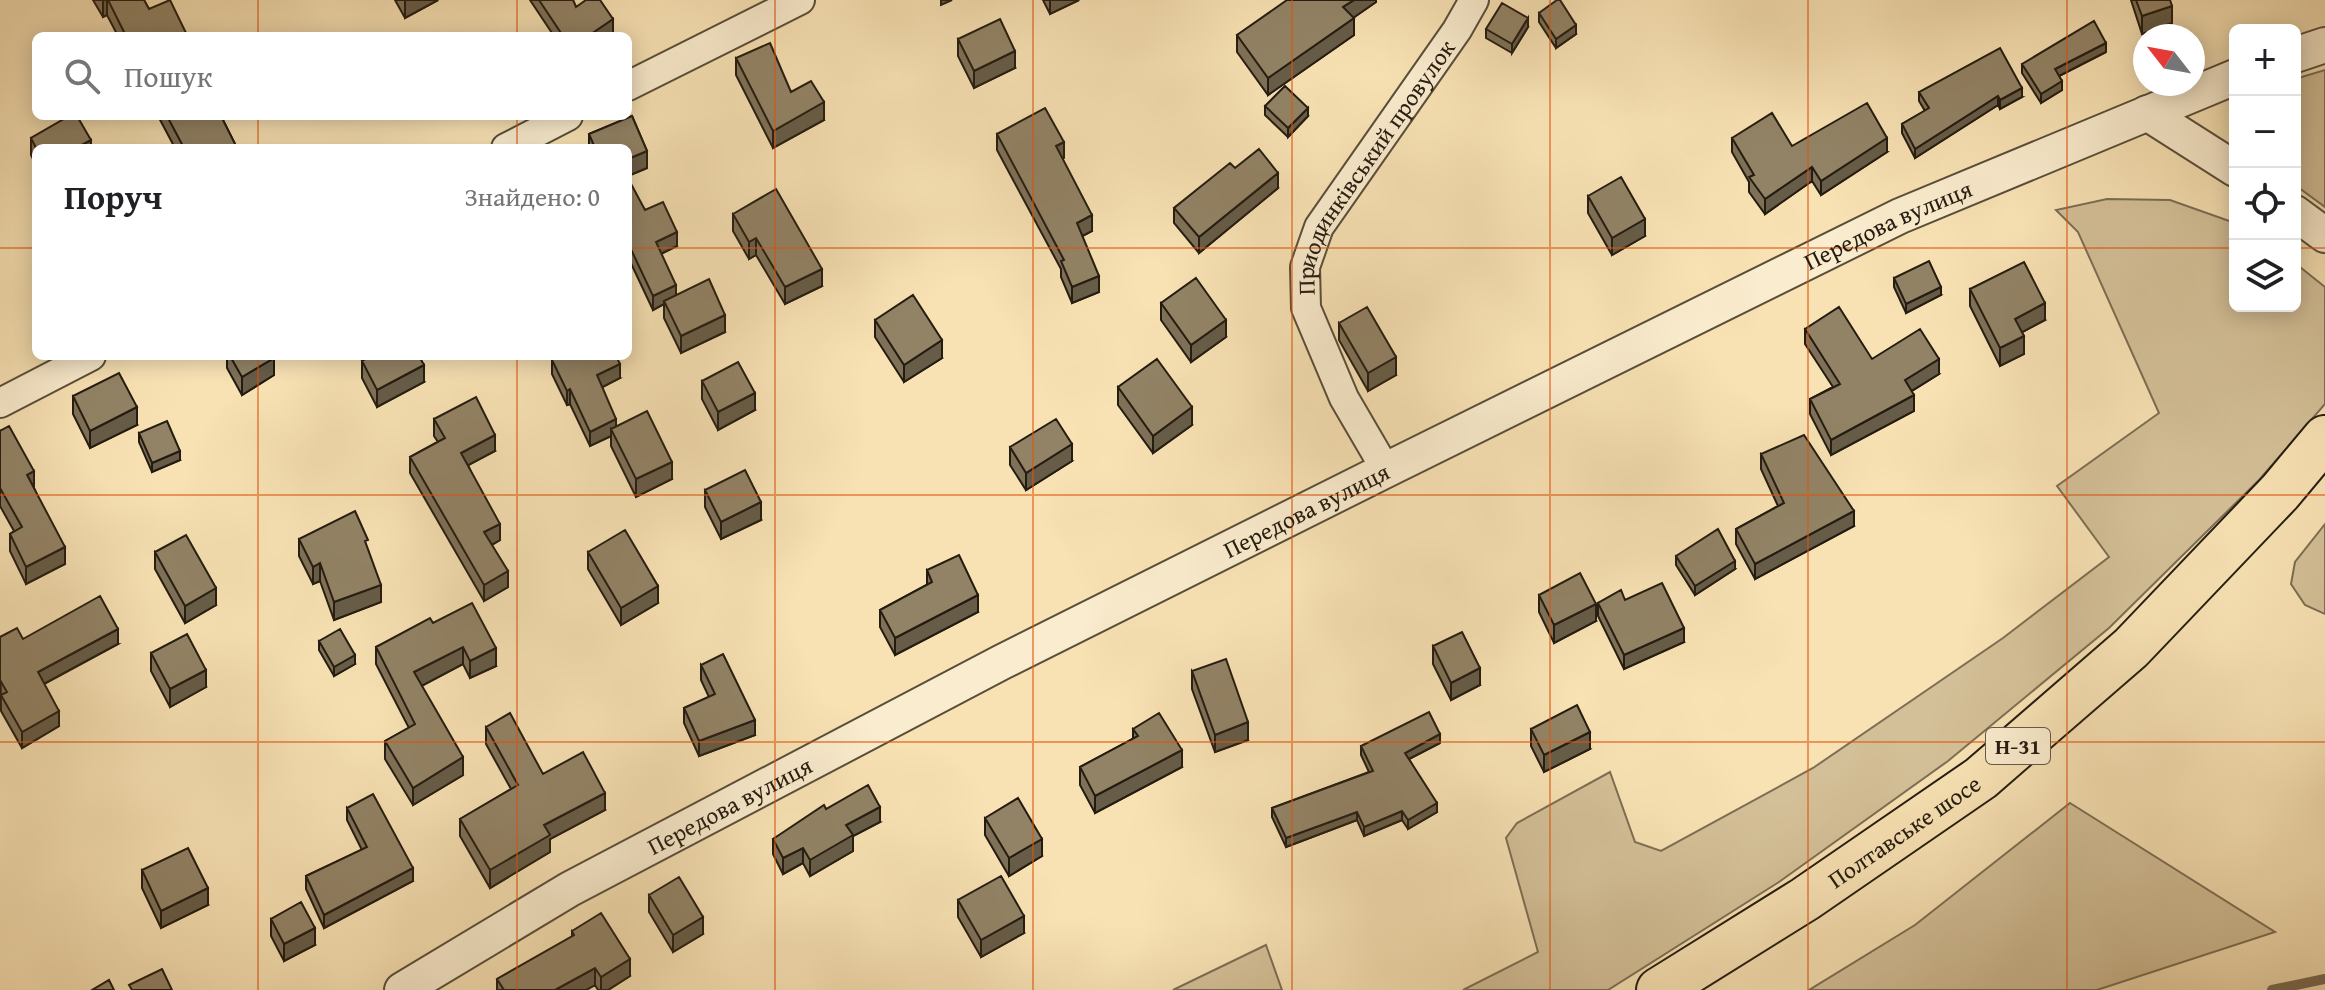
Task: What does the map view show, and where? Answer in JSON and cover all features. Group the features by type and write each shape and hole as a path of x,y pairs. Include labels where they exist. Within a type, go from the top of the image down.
{"main road":[{"name":"Полтавське шосе","path":"1659,990 1805,899 1981,778 2131,648 2280,492 2325,438"}],"street":[{"path":"632,84 800,0"},
{"name":"Приодинківський провулок","path":"1386,470 1344,398 1306,308 1305,267 1319,227 1457,30 1474,0"},
{"path":"2301,53 2325,45"},
{"name":"Передова вулиця","path":"402,990 584,882 1002,662 1386,470 1900,216 2229,79"},
{"path":"2147,113 2233,168"},
{"path":"514,144 560,120"},
{"path":"2301,217 2325,235"},
{"path":"0,403 83,360"}],"shaded area":[{"path":"2325,70 2325,207 2301,189 2301,77"},
{"path":"2107,199 2170,200 2229,221 2229,312 2301,312 2301,268 2325,287 2325,404 2259,480 2109,628 1948,761 1779,882 1608,990 1463,990 1538,952 1506,838 1517,823 1610,772 1635,842 1661,851 1813,768 2003,638 2109,557 2057,486 2159,413 2078,232 2056,210"},
{"path":"2325,524 2325,614 2305,605 2291,584 2295,562"},
{"path":"2070,803 2275,932 2097,990 1809,990 1915,925"},
{"path":"1266,945 1282,990 1173,990"}],"building":[{"path":"108,0 144,0 149,9 170,0 186,32 124,32"},
{"path":"539,0 573,0 576,7 586,0 600,0 613,19 594,32 560,32"},
{"path":"1287,0 1354,0 1343,7 1354,18 1268,78 1237,35"},
{"path":"1557,0 1576,25 1556,39 1539,13"},
{"path":"2136,0 2170,0 2172,6 2142,16"},
{"path":"1502,3 1528,18 1512,44 1486,29"},
{"path":"1000,19 1015,51 974,71 958,39"},
{"path":"2094,21 2106,43 2055,69 2062,81 2041,94 2022,64"},
{"path":"770,43 791,92 811,81 824,102 773,131 736,58"},
{"path":"2000,48 2022,88 2000,100 1998,96 1915,149 1902,124 1929,108 1919,92"},
{"path":"1285,86 1308,108 1288,128 1265,106"},
{"path":"1867,103 1887,138 1821,181 1812,167 1765,199 1749,177 1754,175 1732,138 1772,113 1792,146"},
{"path":"1045,108 1064,142 1056,146 1092,215 1077,223 1099,276 1072,287 1061,261 1064,260 997,134"},
{"path":"632,116 647,151 632,157 632,144 593,144 589,134 622,120 632,120"},
{"path":"62,120 79,120 91,140 84,144 34,144 31,138"},
{"path":"169,120 223,120 235,144 182,144"},
{"path":"1259,149 1278,173 1199,237 1174,208 1230,163 1235,168"},
{"path":"1621,177 1645,219 1612,238 1588,196"},
{"path":"632,186 645,210 663,202 677,232 656,242 676,285 653,296 632,251"},
{"path":"776,189 822,269 785,287 756,238 749,242 733,214"},
{"path":"1929,261 1941,287 1906,304 1894,278"},
{"path":"2024,262 2045,303 2015,319 2024,336 2000,348 1970,289"},
{"path":"1196,278 1226,320 1191,345 1161,303"},
{"path":"709,279 725,315 681,336 664,301"},
{"path":"913,295 942,340 904,365 875,320"},
{"path":"1367,307 1396,357 1368,373 1339,323"},
{"path":"1839,307 1872,359 1920,329 1939,359 1905,380 1914,395 1831,440 1810,399 1840,384 1805,329"},
{"path":"1157,359 1192,407 1153,436 1118,387"},
{"path":"232,360 271,360 242,377"},
{"path":"421,360 424,365 377,390 362,361"},
{"path":"552,360 618,360 620,364 597,375 616,419 590,432 570,389 567,391"},
{"path":"738,362 755,393 718,412 702,381"},
{"path":"119,373 137,407 90,431 73,396"},
{"path":"476,397 495,435 461,453 500,524 484,532 508,571 484,585 410,457 445,438 434,419"},
{"path":"647,411 672,462 636,479 611,429"},
{"path":"1056,419 1072,444 1026,473 1010,447"},
{"path":"167,421 180,451 152,463 139,433"},
{"path":"9,426 34,471 27,475 65,547 26,567 10,534 22,527 0,488 0,431"},
{"path":"1804,435 1854,511 1755,564 1736,529 1784,503 1761,454"},
{"path":"745,470 761,502 721,522 705,490"},
{"path":"355,511 368,540 365,541 381,585 334,602 320,563 313,567 299,539"},
{"path":"1718,529 1735,561 1695,586 1676,556"},
{"path":"625,530 658,586 621,608 588,552"},
{"path":"186,535 216,588 185,606 155,552"},
{"path":"959,555 978,595 895,638 880,610 932,582 927,570"},
{"path":"1580,573 1596,604 1554,625 1539,595"},
{"path":"1662,583 1684,628 1624,655 1598,603 1621,590 1625,600"},
{"path":"100,596 118,629 38,672 59,711 22,732 1,695 7,692 0,680 0,637 17,628 23,639"},
{"path":"472,603 496,648 470,661 463,647 414,672 463,757 413,788 385,741 415,724 376,647 430,618 433,623"},
{"path":"340,629 355,655 334,667 319,641"},
{"path":"1462,632 1480,668 1451,683 1433,646"},
{"path":"187,634 206,670 170,689 151,653"},
{"path":"723,654 755,720 699,741 684,708 715,694 701,665"},
{"path":"1226,659 1248,722 1215,735 1192,671"},
{"path":"1577,705 1590,732 1544,755 1531,729"},
{"path":"1429,712 1440,734 1405,753 1437,803 1408,820 1402,811 1364,827 1357,812 1286,838 1272,808 1373,771 1361,746"},
{"path":"510,713 543,774 583,752 605,793 544,825 550,835 490,870 460,819 518,785 486,727"},
{"path":"1159,713 1182,750 1095,796 1080,767 1138,736 1133,729"},
{"path":"868,785 880,807 846,825 853,835 810,860 803,848 783,858 773,839 824,805 826,809"},
{"path":"373,794 413,868 324,915 306,876 367,847 347,808"},
{"path":"1018,798 1042,839 1009,858 985,818"},
{"path":"188,848 208,888 161,911 142,870"},
{"path":"1001,876 1024,916 981,940 958,900"},
{"path":"679,877 703,917 673,935 649,895"},
{"path":"301,902 315,928 284,944 271,919"},
{"path":"601,913 630,959 601,977 595,968 555,990 504,990 497,979 574,935 572,931"},
{"path":"162,969 172,990 132,990 129,985"},
{"path":"109,980 114,990 92,990"}],"waterway":[{"path":"2272,990 2325,979"}]}
